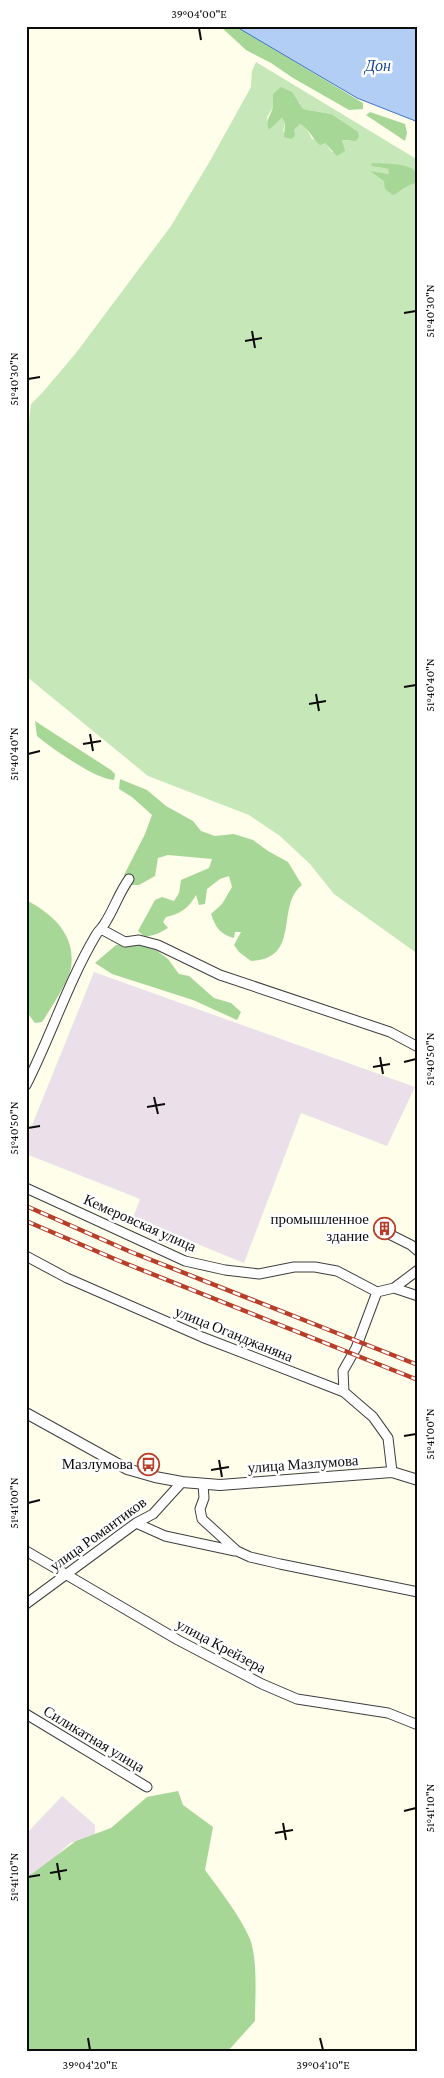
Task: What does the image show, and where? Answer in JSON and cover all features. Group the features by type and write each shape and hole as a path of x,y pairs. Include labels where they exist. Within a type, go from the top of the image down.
{"street":[{"path":"26,1085 46,1046 78,971 121,890 130,879"},
{"path":"101,928 125,942 138,940 158,945 220,975 390,1032 418,1046"},
{"name":"Кемеровская улица","path":"26,1188 185,1260 225,1270 259,1274 294,1267 337,1271 377,1292"},
{"path":"391,1235 411,1244 418,1251"},
{"name":"улица Оганджаняна","path":"26,1256 67,1278 177,1326 344,1392 373,1417 388,1438 392,1472"},
{"path":"344,1392 343,1371 356,1348 377,1292 394,1288 418,1270"},
{"path":"394,1288 418,1296"},
{"name":"улица Мазлумова","path":"26,1413 127,1469 182,1482 203,1484 283,1481 392,1472 418,1480"},
{"name":"улица Романтиков","path":"26,1604 136,1523 153,1514 182,1482"},
{"path":"203,1484 204,1498 200,1509 202,1519 238,1552"},
{"path":"136,1523 165,1536 238,1552 250,1557 418,1592"},
{"name":"улица Крейзера","path":"26,1551 178,1640 262,1684 298,1699 388,1713 418,1725"},
{"name":"Силикатная улица","path":"26,1714 147,1787"}],"shaded area":[{"path":"94,972 415,1087 387,1146 301,1113 244,1263 133,1218 140,1199 26,1154 26,1140"},
{"path":"62,1796 95,1825 95,1837 70,1843 46,1866 26,1892 26,1834"}],"green space":[{"path":"220,26 236,26 363,103 363,109 349,110 293,78 271,63 246,50"},
{"path":"256,62 418,160 418,174 415,170 372,166 388,169 390,174 371,172 402,190 408,184 417,183 418,179 418,954 334,894 310,864 280,836 249,815 148,776 26,676 26,448 31,404 76,353 171,226 251,87 252,71","holes":["298,101 303,109 331,114 351,141 342,140 343,145 332,152 325,143 312,139 306,127 300,124 294,130 283,132 285,123 282,118 269,130 267,117 273,107"]},
{"path":"281,87 292,92 303,109 331,114 358,132 359,137 356,141 342,140 345,151 337,156 325,143 320,145 300,124 294,130 295,136 291,139 284,137 285,123 282,118 269,130 268,121 273,107 273,94"},
{"path":"370,112 405,124 407,133 405,141 366,115"},
{"path":"371,163 396,164 409,167 418,174 417,183 407,186 393,195 385,189 384,181 370,171 389,174 388,169 372,166"},
{"path":"35,721 111,770 115,774 114,780 106,779 86,769 37,736"},
{"path":"120,779 147,790 166,806 193,821 201,831 215,836 234,834 253,840 288,862 302,885 294,894 290,905 286,930 277,951 267,958 251,961 239,952 234,945 241,932 235,932 234,938 225,935 217,927 211,914 222,904 232,887 229,876 220,879 207,889 205,904 199,905 196,895 184,910 166,917 163,922 168,928 157,934 145,937 138,931 155,900 162,897 174,901 179,893 181,880 209,868 212,859 168,855 158,858 155,876 139,885 126,885 124,875 145,834 152,815 132,797 119,789"},
{"path":"26,900 45,912 60,927 70,945 72,956 71,968 63,988 42,1022 35,1023 26,1011"},
{"path":"116,945 149,945 168,959 179,974 189,976 214,998 231,1003 241,1012 237,1020 193,1000 112,974 95,963"},
{"path":"178,1791 183,1805 213,1827 205,1870 235,1912 246,1930 253,1948 256,1990 255,2021 227,2052 26,2052 26,1884 29,1876 76,1841 111,1828 147,1797"}],"water":[{"name":"Дон","path":"235,26 418,26 418,122 357,98"}],"railway":[{"path":"26,1206 131,1252 418,1365"},
{"path":"26,1221 117,1260 418,1380"}],"place":[{"name":"промышленное здание","path":"385,1228"},
{"name":"Мазлумова","path":"149,1464"}]}
